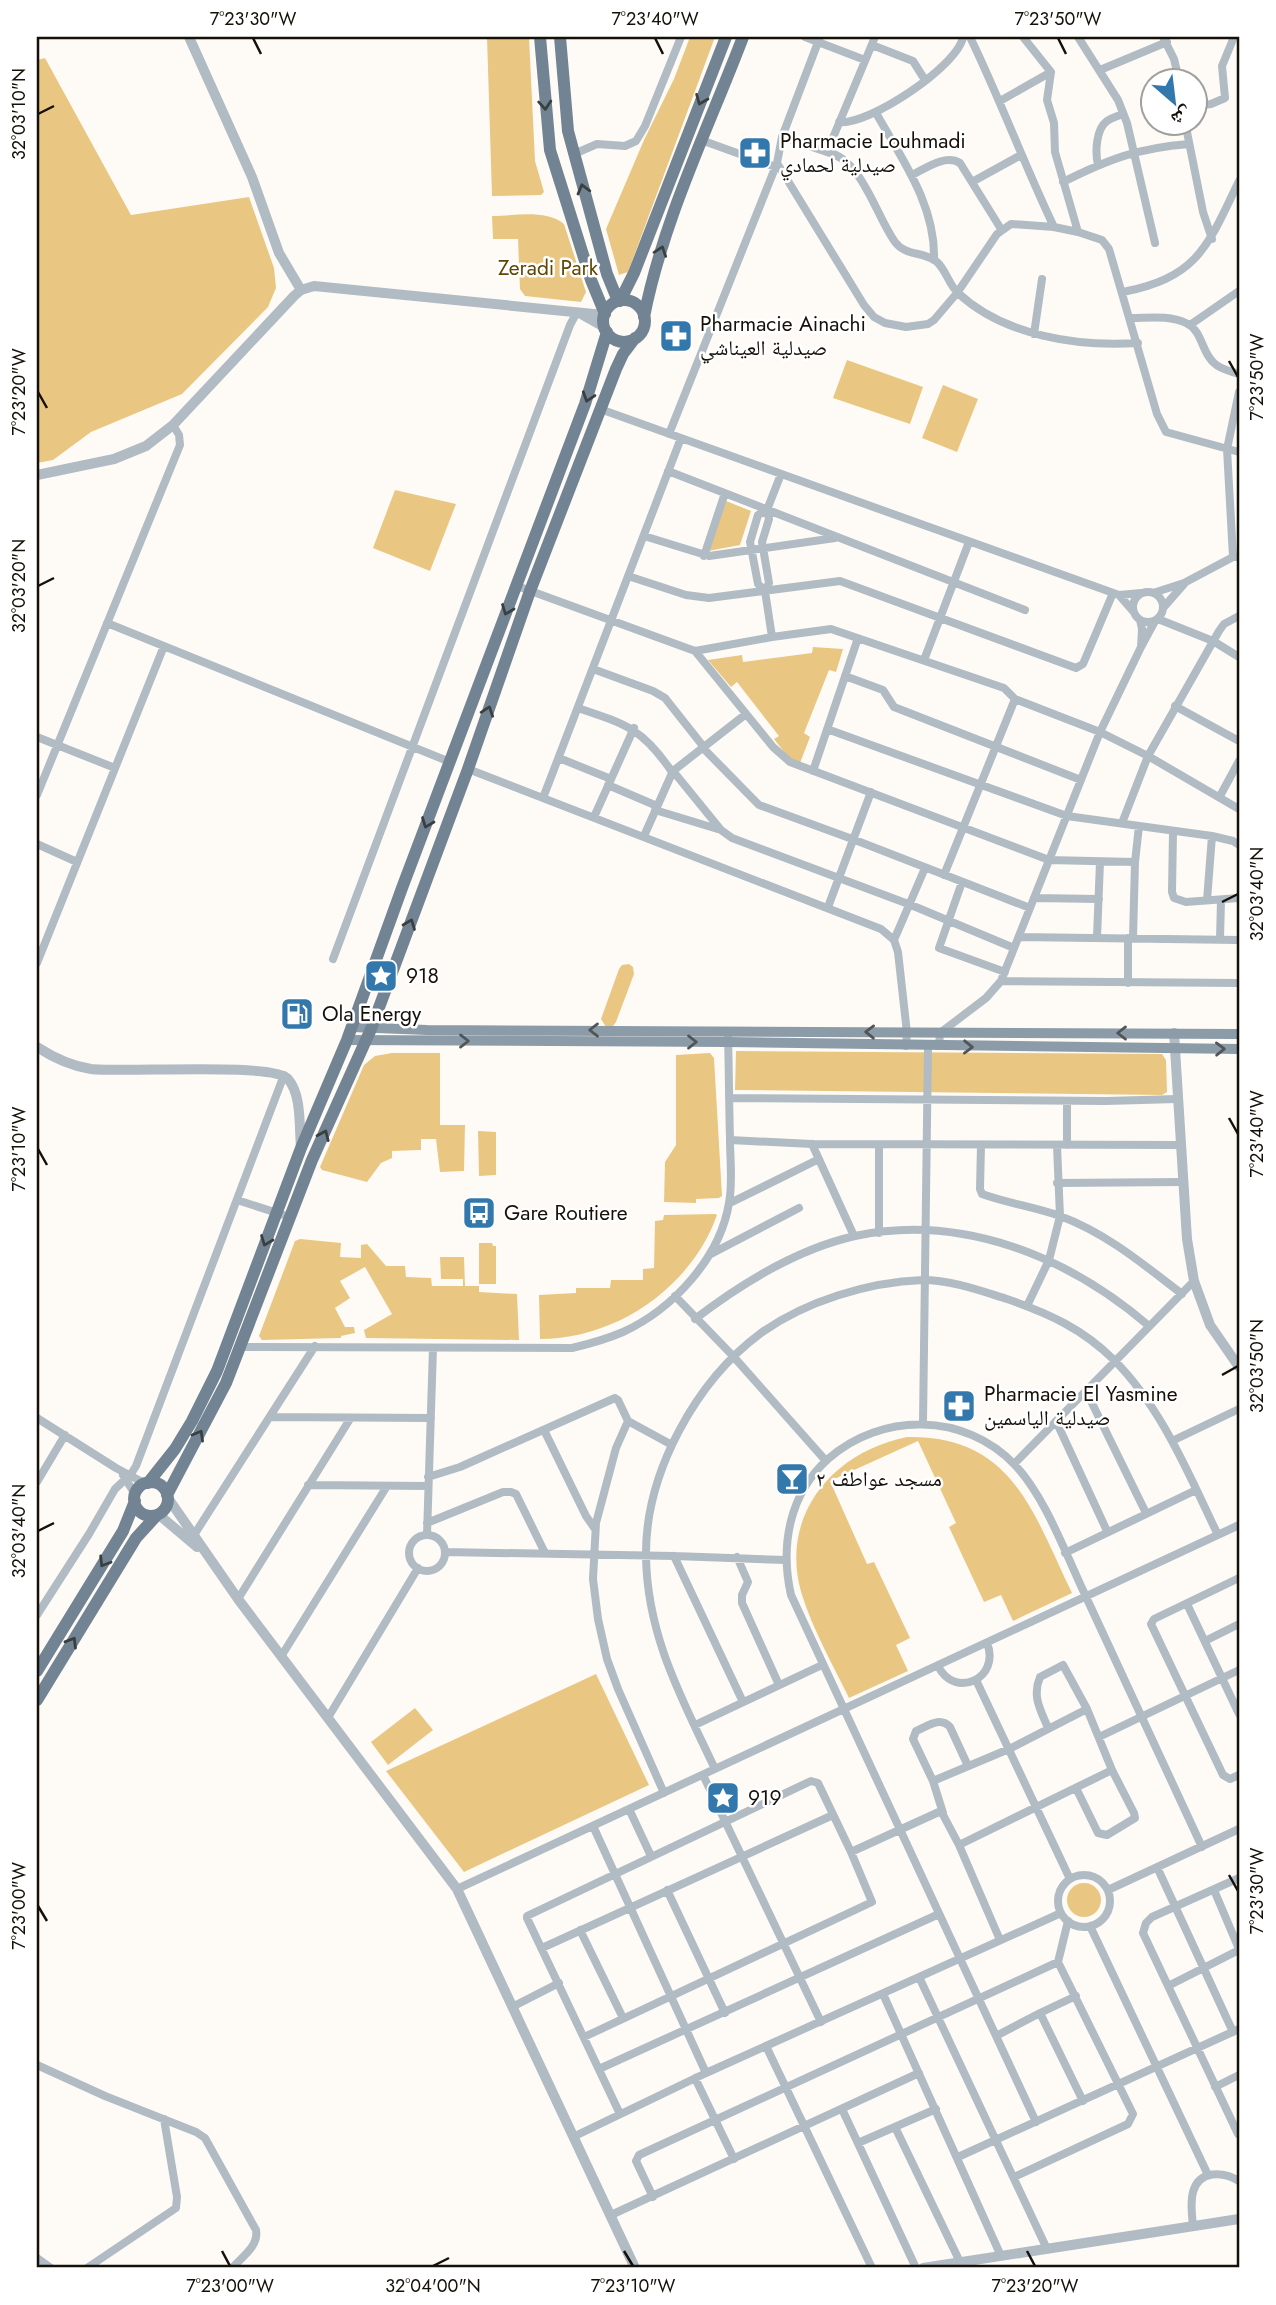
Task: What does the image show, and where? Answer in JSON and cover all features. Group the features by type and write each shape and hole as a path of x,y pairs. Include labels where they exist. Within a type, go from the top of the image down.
{"main road":[{"path":"540,37 550,150 591,281 605,322 616,340 629,341 635,338"},
{"path":"561,37 568,131 573,154 607,274 619,301"},
{"path":"619,301 634,273 726,37"},
{"path":"37,1671 123,1531 135,1498 166,1461 192,1421 368,1034 468,769 530,591 600,409 623,354 643,329 652,279 701,140 743,37"},
{"path":"573,222 591,217"},
{"path":"634,273 652,279"},
{"path":"591,281 607,274"},
{"path":"37,1700 41,1684 136,1538 165,1509 179,1470 214,1408 240,1347 284,1214 301,1148 352,1027 586,404 599,361 610,306 626,300 638,306 644,317"},
{"path":"599,361 616,369"},
{"path":"352,1027 368,1034"},
{"path":"347,1040 368,1034 1239,1034"},
{"path":"728,1036 933,1046 1239,1049"},
{"path":"166,1461 179,1470"},
{"path":"147,1483 159,1484 168,1497"},
{"path":"135,1498 141,1513 158,1515"},
{"path":"123,1531 136,1538"}],"street":[{"path":"189,37 252,177 279,253 301,290"},
{"path":"573,154 597,144 625,146 636,141 645,126 681,37"},
{"path":"805,37 819,39 865,60"},
{"path":"839,122 847,123 876,113 925,79 957,50 963,37"},
{"path":"970,37 1054,226"},
{"path":"1023,37 1051,72 1047,100 1054,124 1055,152 1078,232"},
{"path":"1077,37 1100,70 1123,114 1155,243"},
{"path":"1210,102 1225,98 1222,66 1234,37"},
{"path":"669,434 776,165 782,137 819,39"},
{"path":"1100,70 1165,40 1176,66"},
{"path":"827,152 873,41 913,61 925,79"},
{"path":"1000,101 1051,72"},
{"path":"876,113 912,175 934,230 934,260 957,293 1008,325 1034,334 1109,345 1138,343"},
{"path":"1098,165 1097,146 1102,128 1108,120 1123,114"},
{"path":"1188,136 1203,212 1212,239"},
{"path":"782,137 838,154 868,191 896,244 904,251 934,260"},
{"path":"701,140 776,165 864,305 874,317 885,323 917,327 934,320 957,293 1001,229 1011,224 1054,226 1096,237 1107,244 1157,414 1166,432 1239,452"},
{"path":"1063,182 1133,152 1189,144"},
{"path":"972,182 1021,155"},
{"path":"912,175 944,160 953,159 960,163 1001,229"},
{"path":"1123,292 1164,281 1183,271 1212,239 1239,181"},
{"path":"1034,334 1042,279"},
{"path":"37,475 91,464 146,446 173,425 301,290 322,286 577,312 605,322"},
{"path":"1190,326 1239,291"},
{"path":"333,959 577,312"},
{"path":"1130,318 1163,318 1190,326 1197,331 1214,364 1239,374"},
{"path":"600,409 1116,594 1153,593 1184,583 1236,557 1234,501 1227,449 1239,392"},
{"path":"37,795 180,445 179,435 173,425"},
{"path":"543,798 681,438"},
{"path":"668,471 1025,610"},
{"path":"772,637 765,591 769,583 762,541 769,519 767,510 780,474"},
{"path":"704,556 725,493"},
{"path":"765,591 758,584 750,542 758,515 767,510"},
{"path":"643,536 704,556 752,552 838,537"},
{"path":"924,660 969,542"},
{"path":"628,576 698,597 715,598 840,581 1072,668 1079,668 1083,664 1116,594"},
{"path":"923,1423 927,1099 933,1046 940,1033 986,998 1003,977 1100,732 1141,647 1163,608 1184,583"},
{"path":"517,586 695,651 831,629 1004,688 1015,699 1100,732 1148,756 1239,809"},
{"path":"1134,613 1133,603 1144,592"},
{"path":"1153,593 1161,599 1163,608"},
{"path":"1116,594 1140,620 1141,647"},
{"path":"1122,823 1148,756 1175,706 1224,624 1239,616"},
{"path":"1140,620 1157,620 1213,641 1239,657"},
{"path":"107,623 450,762"},
{"path":"813,771 858,638"},
{"path":"37,962 164,646"},
{"path":"695,651 780,754 790,762 1049,860 1135,862"},
{"path":"593,669 665,698 703,746 759,805 1030,908"},
{"path":"845,676 883,690 894,706 1081,780"},
{"path":"944,875 1015,699"},
{"path":"1175,706 1239,741"},
{"path":"578,708 634,729 652,745 721,830"},
{"path":"643,836 673,771 746,714"},
{"path":"594,817 634,729"},
{"path":"827,729 1067,816 1237,840"},
{"path":"37,737 115,768"},
{"path":"559,758 656,808 721,830 741,842 950,920 1014,948"},
{"path":"1220,796 1239,761"},
{"path":"468,769 881,929 894,940 898,952 906,1045"},
{"path":"828,907 871,792"},
{"path":"1128,982 1139,826"},
{"path":"1173,832 1173,897 1186,902 1239,898"},
{"path":"1207,900 1212,836"},
{"path":"37,844 77,862"},
{"path":"1097,937 1100,862"},
{"path":"894,940 925,868"},
{"path":"962,882 939,948 1003,977 1239,983"},
{"path":"1034,898 1099,899"},
{"path":"1220,939 1221,900"},
{"path":"1019,937 1239,940"},
{"path":"1174,1033 1187,1239 1194,1281 1210,1325 1239,1367"},
{"path":"240,1347 572,1348 623,1331 644,1320 675,1296 709,1255 721,1231 730,1203 728,1036"},
{"path":"37,1047 57,1059 93,1069 240,1070 284,1075 296,1092 301,1148 312,1160"},
{"path":"37,1615 115,1489 128,1476 159,1408 284,1075"},
{"path":"729,1098 1177,1100"},
{"path":"1027,1306 1049,1260 1060,1216 1057,1183 1067,1101"},
{"path":"730,1140 879,1145 1181,1145"},
{"path":"812,1144 854,1236"},
{"path":"879,1145 880,1233"},
{"path":"981,1145 982,1194 1060,1216 1116,1244 1182,1294"},
{"path":"730,1203 818,1159"},
{"path":"1057,1183 1183,1182"},
{"path":"237,1200 284,1214"},
{"path":"709,1255 799,1208"},
{"path":"695,1319 761,1273 854,1236 926,1230 971,1234 1049,1260 1093,1282 1149,1326"},
{"path":"715,1769 672,1679 657,1638 646,1555 649,1518 660,1475 672,1445 701,1395 733,1356 763,1332 803,1310 846,1293 886,1284 926,1280 967,1287 1052,1314 1087,1336 1115,1360 1149,1404 1172,1441 1218,1535"},
{"path":"1014,1464 1194,1281"},
{"path":"675,1296 733,1356 826,1461"},
{"path":"194,1535 315,1346"},
{"path":"426,1535 433,1348"},
{"path":"1086,1391 1146,1513"},
{"path":"308,1485 387,1486 428,1481 615,1398 628,1421 672,1445"},
{"path":"1172,1441 1239,1409"},
{"path":"270,1417 430,1418"},
{"path":"37,1418 128,1476 147,1483"},
{"path":"239,1599 350,1419"},
{"path":"628,1421 616,1448 595,1530 593,1579 607,1658 622,1699 664,1793"},
{"path":"1056,1421 1107,1531"},
{"path":"1036,2122 791,1595 785,1560 787,1534 793,1511 801,1493 826,1461 844,1446 864,1435 894,1426 923,1423 964,1431 982,1439 1014,1464 1037,1496 1065,1553 1202,1847"},
{"path":"544,1430 595,1530"},
{"path":"37,1482 65,1435"},
{"path":"128,1476 135,1498"},
{"path":"282,1655 387,1486"},
{"path":"1065,1553 1196,1490"},
{"path":"427,1523 503,1492 512,1492 516,1494 545,1553"},
{"path":"168,1497 239,1599 457,1889 635,2268"},
{"path":"158,1515 210,1559"},
{"path":"457,1889 1239,1525"},
{"path":"426,1535 437,1538 445,1552 442,1563 433,1570 418,1568 410,1560 410,1549 416,1539 426,1535"},
{"path":"445,1552 785,1560"},
{"path":"674,1556 743,1702"},
{"path":"737,1557 748,1582 742,1595 742,1603 779,1685"},
{"path":"329,1716 418,1568"},
{"path":"1239,1578 1154,1619 1151,1623 1223,1775 1230,1779 1239,1775"},
{"path":"1187,1604 1239,1714"},
{"path":"1205,1641 1239,1624"},
{"path":"938,1666 943,1675 954,1682 967,1683 976,1680 989,1664 987,1643"},
{"path":"695,1725 822,1665"},
{"path":"1048,1728 1035,1698 1036,1685 1040,1676 1063,1665 1087,1709 1135,1818 1107,1835 1098,1833 1076,1788"},
{"path":"1098,1737 1239,1670"},
{"path":"976,1680 1070,1879"},
{"path":"933,1782 1009,1749 1087,1709"},
{"path":"968,1766 950,1727 945,1722 939,1721 916,1731 913,1739 1000,1940"},
{"path":"959,1845 1112,1770"},
{"path":"703,1775 821,2022"},
{"path":"584,2037 872,1902 818,1783 811,1781 528,1913 527,1918 620,2114"},
{"path":"629,1810 651,1856"},
{"path":"851,1852 938,1811 943,1812"},
{"path":"542,1948 833,1815"},
{"path":"593,1826 706,2073"},
{"path":"1108,1890 1239,1829"},
{"path":"958,2157 1236,2031 1157,1867"},
{"path":"1081,1875 1092,1876 1102,1881 1108,1890 1108,1912 1101,1921 1090,1926 1079,1926 1068,1921 1061,1913 1058,1900 1062,1888 1070,1879 1081,1875"},
{"path":"1238,2134 1143,1933 1148,1920 1239,1878"},
{"path":"667,1890 725,2013"},
{"path":"1168,1986 1239,1949 1214,1890"},
{"path":"575,2136 695,2078 1061,1913"},
{"path":"599,2069 939,1914"},
{"path":"1014,2177 1128,2124 1133,2115 1058,1962 1068,1921"},
{"path":"1230,1928 1239,1924"},
{"path":"1090,1926 1208,2175"},
{"path":"580,1930 623,2018"},
{"path":"653,2197 636,2161 639,2155 1058,1962"},
{"path":"919,1977 1047,2249"},
{"path":"514,2006 559,1983"},
{"path":"883,1994 1001,2256"},
{"path":"996,2036 1076,1996"},
{"path":"1040,2013 1083,2101"},
{"path":"766,2046 872,2268"},
{"path":"37,2065 205,2138 256,2230 257,2240 232,2268"},
{"path":"611,2215 919,2073"},
{"path":"1215,2087 1239,2075"},
{"path":"695,2078 734,2160"},
{"path":"842,2109 916,2268"},
{"path":"858,2143 936,2109"},
{"path":"87,2268 176,2208 177,2197 164,2119"},
{"path":"895,2127 960,2262"},
{"path":"1193,2226 1193,2192 1197,2183 1208,2175 1224,2174 1239,2181"},
{"path":"923,2268 1239,2219"},
{"path":"37,2258 51,2268"}],"green space":[{"path":"487,37 529,37 535,161 544,192 541,195 492,196"},
{"path":"690,37 715,37 628,272 619,275 606,229 644,140 674,79"},
{"path":"45,58 131,215 249,197 274,268 276,288 268,307 182,394 91,432 53,460 37,463 37,60"},
{"name":"Zeradi Park","path":"492,216 548,216 564,224 586,292 581,302 525,296 520,289 518,239 493,239"},
{"path":"847,360 923,387 910,424 833,398"},
{"path":"943,385 978,399 957,452 922,438"},
{"path":"395,490 456,504 430,571 373,548"},
{"path":"726,501 751,511 740,545 708,551"},
{"path":"813,647 843,649 836,672 829,670 804,733 810,737 800,763 788,757 774,739 779,736 737,682 731,687 708,660 742,655 743,662 812,653"},
{"path":"629,964 633,967 634,974 616,1022 613,1026 606,1027 601,1019 619,969 622,965"},
{"path":"736,1051 1162,1054 1166,1060 1167,1092 1162,1095 735,1090"},
{"path":"392,1053 440,1053 440,1125 465,1125 464,1171 440,1172 436,1139 421,1139 421,1150 392,1151 392,1158 381,1163 367,1182 322,1170 320,1167 364,1065 375,1056"},
{"path":"710,1053 714,1058 722,1196 696,1199 696,1203 664,1202 665,1162 676,1145 676,1055"},
{"path":"478,1131 496,1132 496,1175 479,1176"},
{"path":"664,1215 717,1215 705,1241 689,1265 670,1286 647,1304 623,1319 596,1330 568,1337 540,1339 539,1295 576,1293 576,1288 610,1288 611,1280 643,1280 643,1269 654,1268 655,1221 663,1220"},
{"path":"300,1239 341,1243 340,1257 361,1258 361,1245 367,1244 386,1266 405,1266 406,1277 431,1278 432,1286 463,1286 463,1279 441,1279 440,1257 464,1257 465,1286 479,1286 479,1292 517,1294 519,1340 366,1338 364,1330 392,1314 365,1267 340,1281 350,1298 335,1308 345,1327 354,1327 355,1333 341,1338 262,1340 259,1336 295,1241"},
{"path":"479,1243 492,1243 496,1246 496,1284 479,1284"},
{"path":"907,1437 943,1440 972,1449 996,1464 1015,1484 1031,1508 1072,1593 1013,1621 1001,1595 984,1602 949,1527 956,1523 918,1441 830,1481 867,1564 874,1562 910,1638 896,1645 908,1671 849,1698 817,1634 802,1595 797,1566 798,1540 805,1515 817,1492 834,1473 856,1457 880,1445"},
{"path":"596,1674 649,1785 464,1872 386,1771"},
{"path":"415,1708 433,1730 388,1765 371,1742"},
{"path":"1084,1883 1096,1888 1101,1900 1096,1912 1084,1917 1072,1912 1067,1900 1072,1888"}],"place":[{"name":"Pharmacie Louhmadi صيدلية لحمادي","path":"755,153"},
{"name":"Pharmacie Ainachi صيدلية العيناشي","path":"676,336"},
{"name":"918","path":"381,976"},
{"name":"Ola Energy","path":"297,1014"},
{"name":"Gare Routiere","path":"479,1213"},
{"name":"Pharmacie El Yasmine صيدلية الياسمين","path":"959,1406"},
{"name":"مسجد عواطف ٢","path":"792,1479"},
{"name":"919","path":"723,1798"}]}
